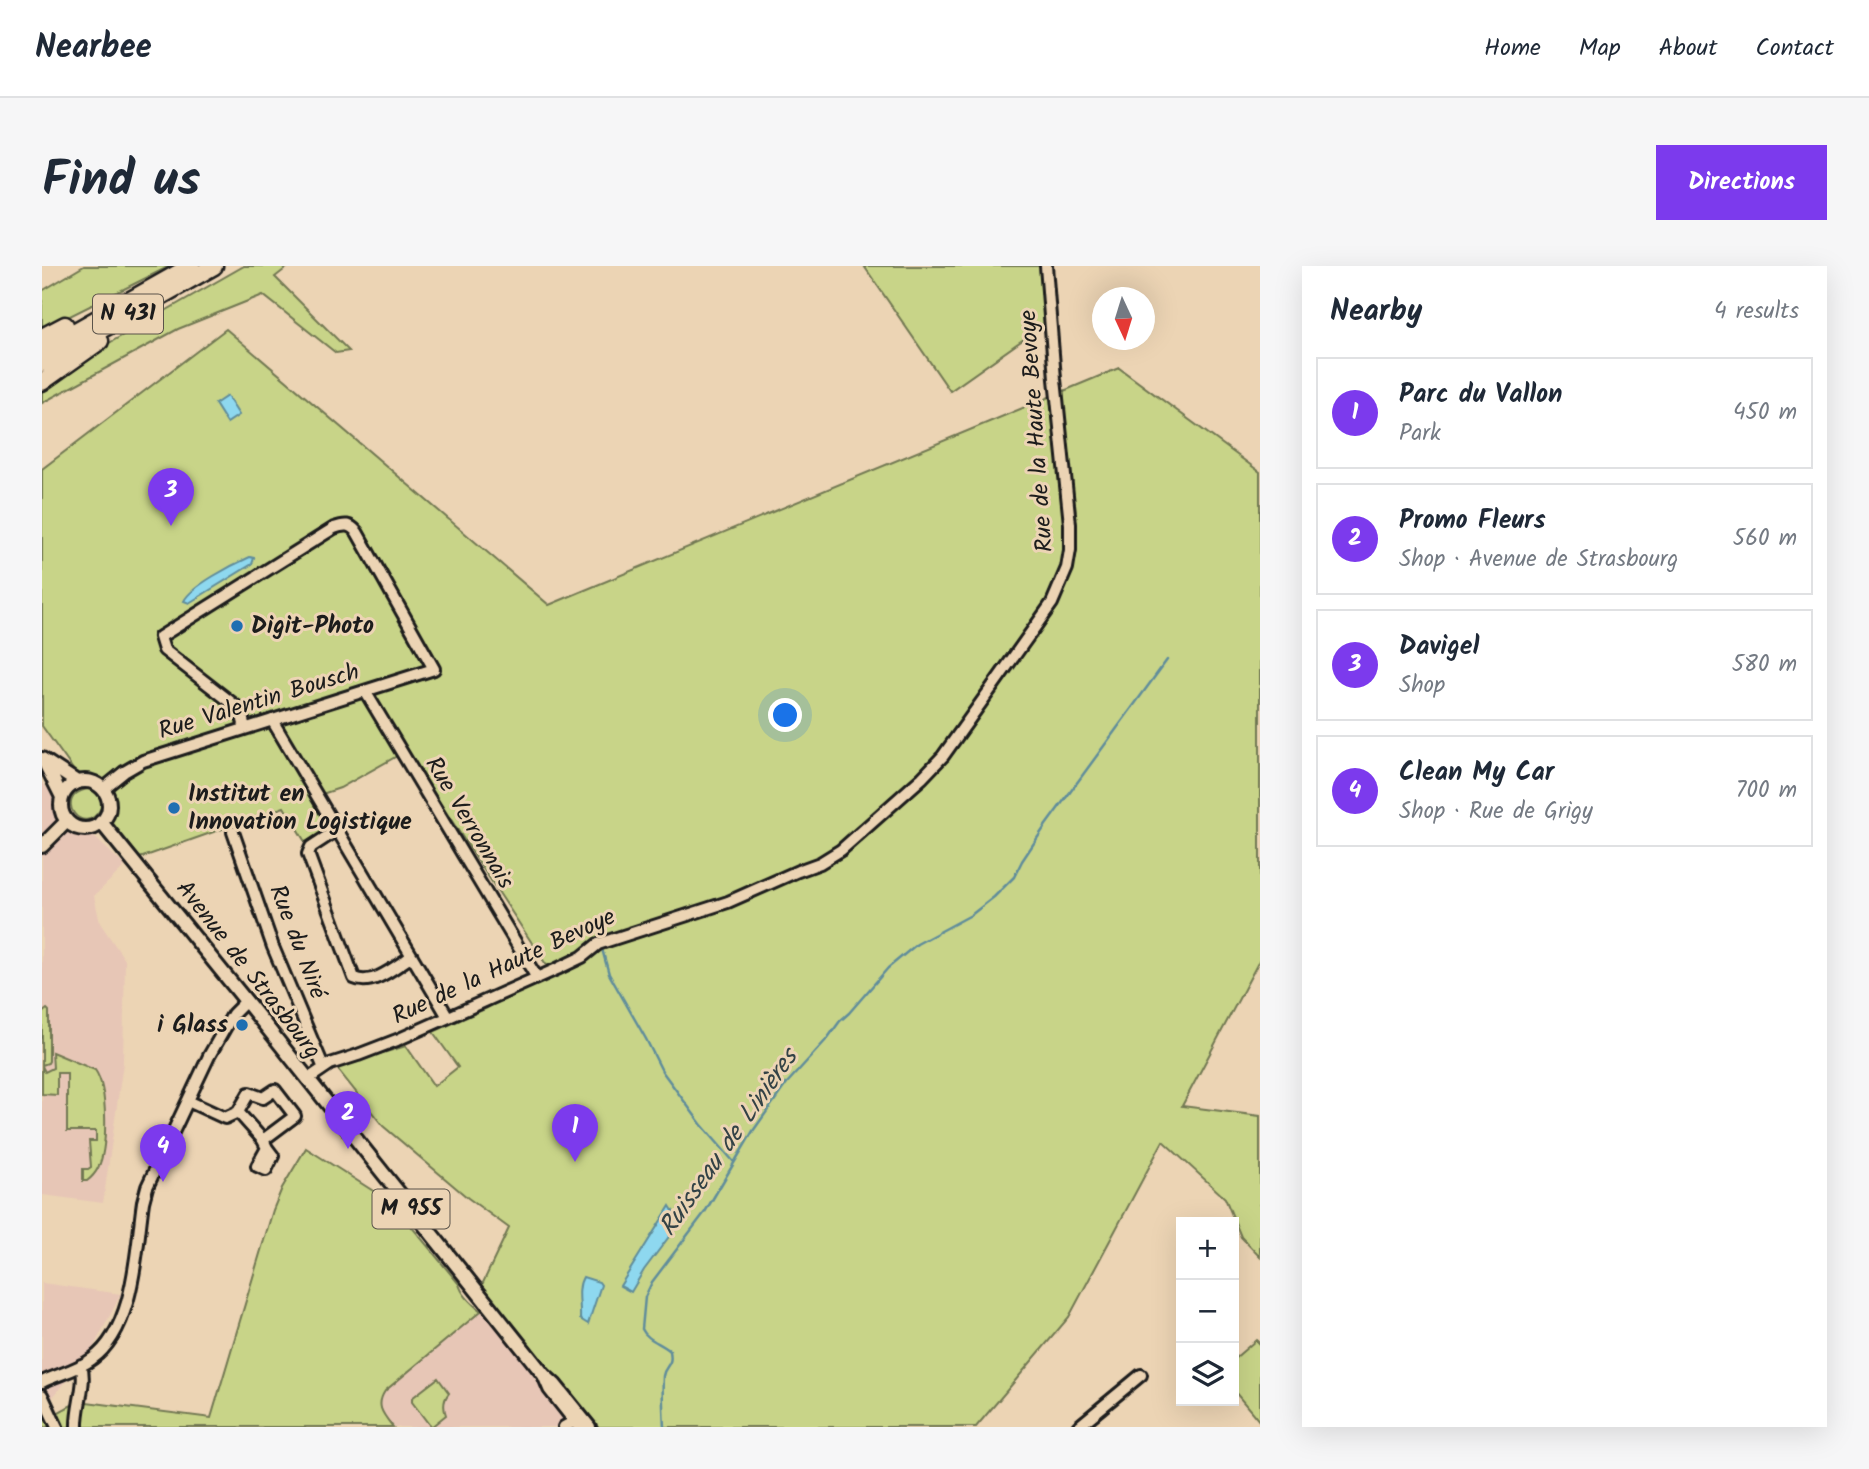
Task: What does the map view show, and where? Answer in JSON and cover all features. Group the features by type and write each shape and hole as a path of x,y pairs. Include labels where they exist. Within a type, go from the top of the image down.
{"highway":[{"name":"N 431","path":"42,350 192,270 214,266"},
{"name":"N 431","path":"42,363 192,270"},
{"path":"42,337 192,270"},
{"path":"42,382 192,270"}],"main road":[{"path":"43,760 77,782 91,782 103,789 108,798 108,809 96,826 84,829 72,825 61,810 62,797 68,788 77,782"},
{"path":"43,760 62,797"},
{"path":"42,846 67,821"},
{"name":"Avenue de Strasbourg","path":"101,822 544,1375 589,1427"},
{"name":"Avenue de Strasbourg","path":"544,1375 573,1425"}],"street":[{"name":"Rue de la Haute Bevoye","path":"308,1079 323,1066 377,1048 582,957 597,944 728,902 820,863 841,850 936,763 1052,603 1067,568 1070,524 1046,266"},
{"name":"Rue Valentin Bousch","path":"103,789 143,761 434,669 358,532 352,526 343,524 160,637 164,650 236,706 245,728"},
{"name":"Rue Verronnais","path":"365,691 537,978"},
{"path":"272,720 448,1017"},
{"path":"337,830 311,847 308,854 354,978 360,981 373,979 412,956"},
{"name":"Rue du Niré","path":"233,832 273,947 323,1066"},
{"path":"42,1382 95,1357 121,1323 130,1295 147,1188 209,1056 233,1014 246,1001"},
{"path":"188,1101 225,1118 239,1112 249,1093 263,1098 275,1090 295,1116 265,1144 239,1112"},
{"path":"77,1427 80,1391 84,1378 81,1365"},
{"path":"1078,1427 1140,1375"},
{"path":"42,1395 56,1425"}],"shaded area":[{"path":"42,782 72,816 125,866 94,896 100,923 125,960 123,1063 103,1203 43,1195 42,1201"},
{"path":"42,1283 121,1294 91,1352 42,1410"},
{"path":"484,1307 578,1427 392,1427 381,1411 381,1398 385,1391"}],"green space":[{"path":"84,266 170,266 42,330 42,291"},
{"path":"244,266 289,266 275,277 349,351 336,353 263,295 178,329 42,403 42,391 97,350"},
{"path":"864,266 1046,266 1048,322 950,391"},
{"path":"226,329 549,605 1119,368 1260,472 1260,959 1182,1106 1260,1116 1260,1257 1241,1237 1239,1217 1233,1217 1225,1198 1163,1141 1069,1317 976,1427 592,1427 480,1289 509,1228 468,1198 383,1126 336,1067 406,1046 434,1086 458,1067 433,1032 487,1008 549,969 406,751 340,788 310,798 329,830 307,845 284,807 140,858 101,808 94,817 87,820 74,814 72,800 77,793 87,789 42,726 42,469"},
{"path":"47,1009 49,1061 42,1065 42,1013"},
{"path":"52,1052 95,1070 102,1090 104,1147 98,1168 87,1181 83,1181 83,1169 91,1167 89,1141 96,1141 96,1131 67,1131 67,1073 57,1073 57,1095 42,1094 42,1066 45,1072 53,1068"},
{"path":"306,1148 392,1203 459,1284 462,1292 481,1311 385,1391 380,1406 393,1427 42,1427 42,1421 79,1401 211,1418 273,1210 282,1188"},
{"path":"1256,1340 1260,1344 1260,1422 1239,1397 1239,1355"},
{"path":"438,1378 449,1393 444,1404 446,1415 431,1427 412,1402 412,1398"}],"water":[{"path":"227,396 239,415 227,423 215,404"},
{"path":"250,557 254,558 252,564 189,603 184,601 204,582"},
{"path":"670,1206 680,1222 631,1292 620,1286"},
{"path":"583,1277 601,1285 588,1324 580,1319 579,1292"}],"waterway":[{"name":"Ruisseau de Linières","path":"664,1427 663,1376 670,1363 670,1351 651,1339 642,1329 645,1297 652,1282 705,1212 753,1131 787,1083 888,968 917,944 971,915 1014,877 1046,825 1167,660"},
{"path":"602,949 609,974 662,1071 701,1124 733,1161"}],"place":[{"name":"Davigel","path":"171,526"},
{"name":"Digit-Photo","path":"237,626"},
{"name":"Institut en Innovation Logistique","path":"174,808"},
{"name":"i Glass","path":"242,1025"},
{"name":"Promo Fleurs","path":"348,1149"},
{"name":"Parc du Vallon","path":"575,1162"},
{"name":"Clean My Car","path":"163,1182"}]}
